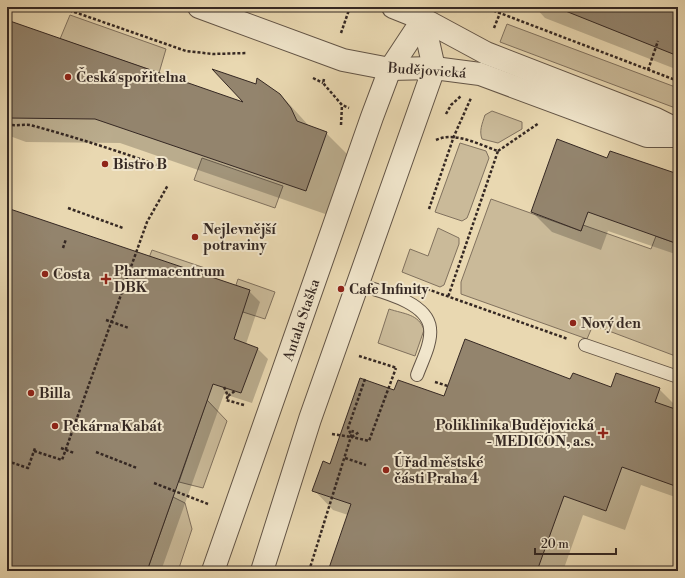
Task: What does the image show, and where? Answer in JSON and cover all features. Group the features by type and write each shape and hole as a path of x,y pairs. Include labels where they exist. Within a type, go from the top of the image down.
{"street":[{"path":"204,9 232,10 243,7"},
{"name":"Budějovická","path":"393,7 423,19 486,53 656,118 678,130"},
{"name":"Budějovická","path":"204,9 343,60 390,69 434,68 480,74 647,136 678,136"},
{"path":"262,571 310,419 434,68 423,19"},
{"name":"Antala Staška","path":"213,571 390,69 423,19"}],"lane":[{"path":"357,284 410,303 419,309 428,319 430,328 428,342 417,375"},
{"path":"585,345 678,377"}],"path":[{"path":"60,7 186,51 213,54"},
{"path":"484,7 678,81"},
{"path":"493,32 500,13"},
{"path":"648,70 658,41"},
{"path":"429,209 454,136 473,92"},
{"path":"448,297 498,151 540,122"},
{"path":"7,124 14,126 28,124 66,135 163,168"},
{"path":"436,140 444,136 454,136 498,151"},
{"path":"7,461 28,468 34,449 62,460 147,222 168,184"},
{"path":"68,208 123,228"},
{"path":"63,248 66,239"},
{"path":"421,287 585,345"},
{"path":"106,320 129,328"},
{"path":"331,434 369,441 396,368 359,356"},
{"path":"352,437 348,428 365,379"},
{"path":"224,388 228,396 226,400 244,405"},
{"path":"228,396 235,391"},
{"path":"309,571 354,430"},
{"path":"352,437 359,432"},
{"path":"61,448 74,453"},
{"path":"96,452 137,468"},
{"path":"345,458 366,465"},
{"path":"154,483 208,504"}],"shaded area":[{"path":"70,15 166,49 159,73 60,39"},
{"path":"507,24 678,88 678,109 500,42"},
{"path":"492,111 522,122 522,129 498,143 482,139 481,130 485,115"},
{"path":"460,143 486,151 489,158 467,218 462,221 435,212"},
{"path":"202,158 283,186 275,208 194,180"},
{"path":"491,199 581,231 583,225 651,249 656,236 678,244 678,357 593,325 587,339 461,294 461,282"},
{"path":"438,228 459,238 459,244 444,285 440,287 402,272 410,249 428,256"},
{"path":"152,250 205,268 196,295 142,276"},
{"path":"238,279 275,292 265,319 243,312 234,291"},
{"path":"389,309 410,315 422,325 424,330 415,356 378,343"},
{"path":"207,400 227,421 203,488 179,482"},
{"path":"173,497 185,503 192,529 178,571 147,571"}],"building":[{"path":"678,7 678,56 558,8"},
{"path":"7,20 243,102 212,69 256,84 257,78 280,94 291,108 297,121 327,132 306,191 95,119 7,118"},
{"path":"557,139 607,158 610,151 678,174 678,244 588,212 581,231 531,212"},
{"path":"7,208 250,290 234,339 258,348 241,393 213,384 147,571 7,571"},
{"path":"465,339 570,379 573,373 611,387 616,373 660,388 655,402 678,410 678,487 622,467 606,511 564,496 537,571 328,571 351,504 312,491 323,461 330,464 360,378 394,390 398,380 444,396"}],"place":[{"name":"Česká spořitelna","path":"68,77"},
{"name":"Bistro B","path":"105,164"},
{"name":"Nejlevnější potraviny","path":"195,237"},
{"name":"Costa","path":"45,274"},
{"name":"Pharmacentrum DBK","path":"106,279"},
{"name":"Cafe Infinity","path":"341,289"},
{"name":"Nový den","path":"573,323"},
{"name":"Billa","path":"31,393"},
{"name":"Pekárna Kabát","path":"55,426"},
{"name":"Poliklinika Budějovická - MEDICON, a.s.","path":"603,433"},
{"name":"Úřad městské části Praha 4","path":"386,470"}]}
